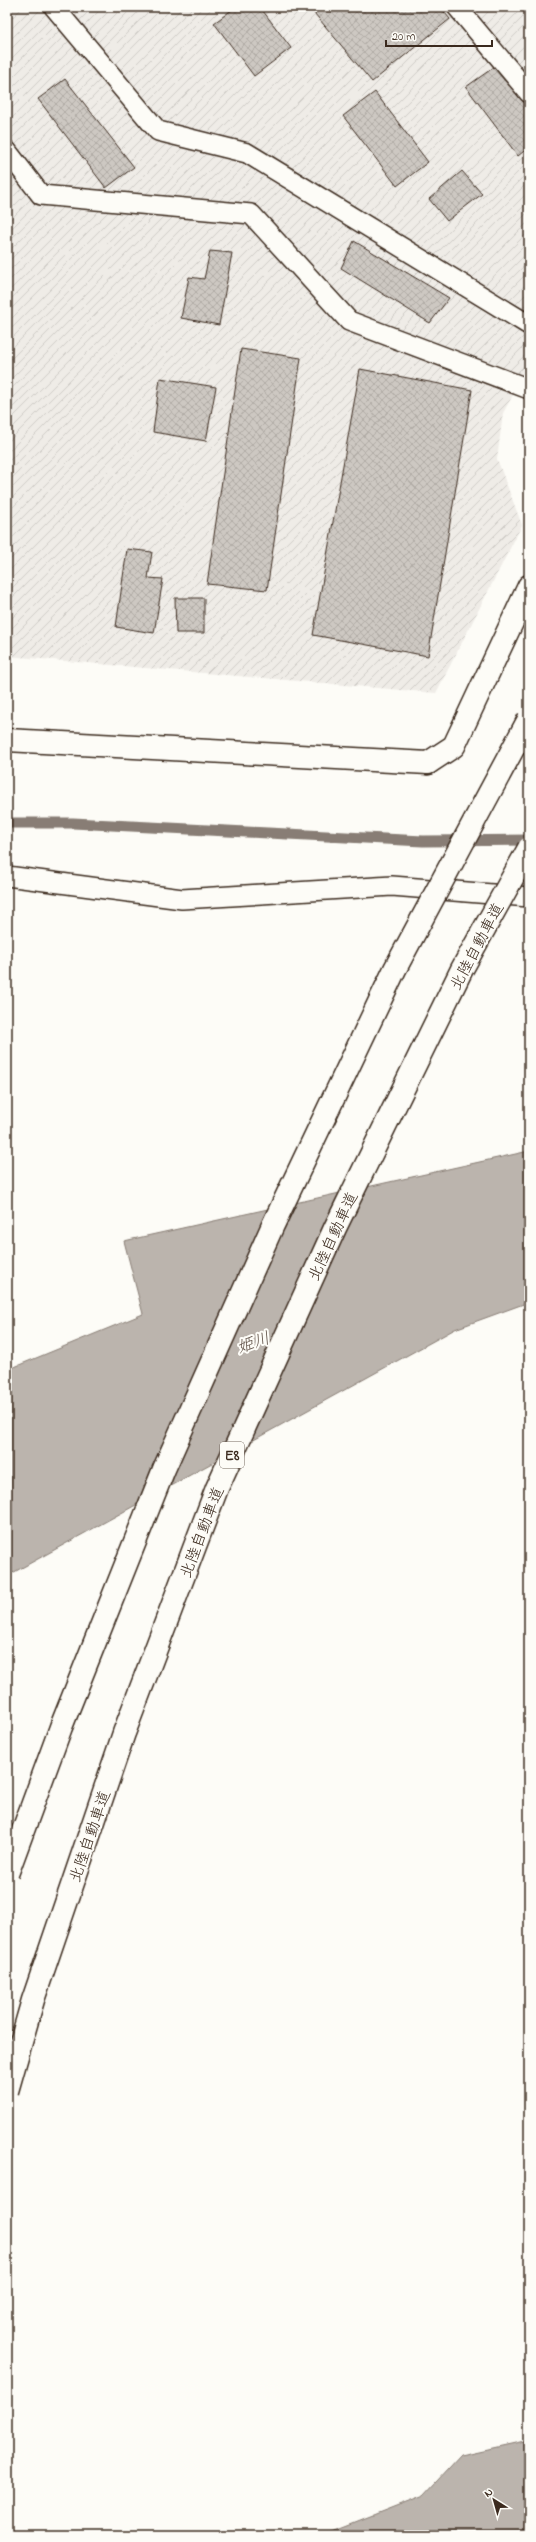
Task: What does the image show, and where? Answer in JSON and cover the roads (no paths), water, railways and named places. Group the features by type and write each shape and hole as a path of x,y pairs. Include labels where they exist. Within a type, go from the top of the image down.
{"main road":[{"path":"7,740 428,764 454,746 529,586"},
{"path":"7,1874 61,1727 164,1469 267,1239 395,969 529,719"},
{"name":"北陸自動車道","path":"7,2091 33,2000 124,1733 217,1488 335,1228 462,969 529,848"}],"lane":[{"path":"54,7 158,131 247,153 529,325"},
{"path":"457,7 529,93"},
{"path":"7,151 41,195 251,214 349,321 529,389"},
{"path":"7,876 182,899 392,886 529,897"}],"water":[{"name":"姫川","path":"529,1151 529,1302 455,1329 7,1576 7,1370 143,1314 124,1241"},
{"path":"529,2440 529,2535 322,2535 424,2495 461,2455"}],"waterway":[{"path":"7,823 73,823 423,841 529,840"}]}
